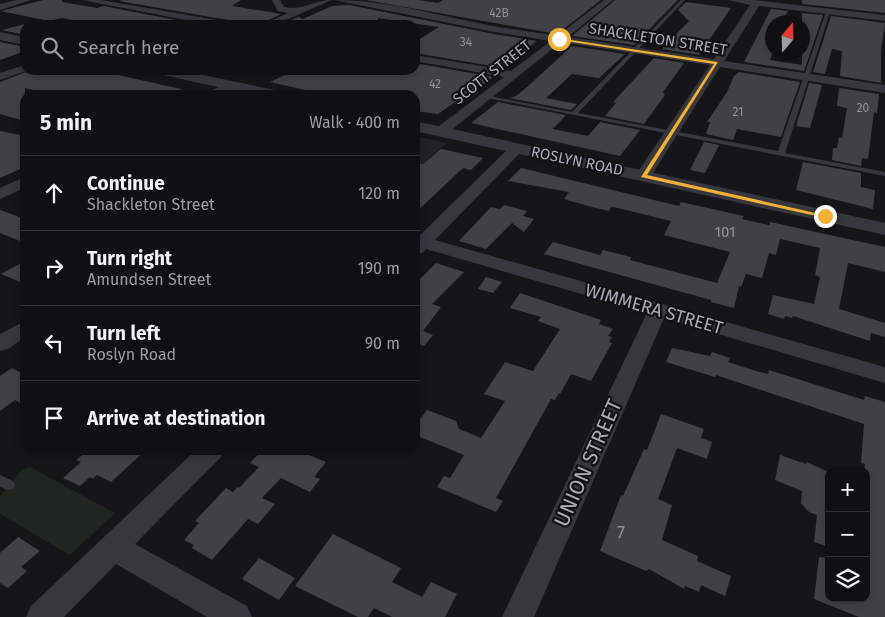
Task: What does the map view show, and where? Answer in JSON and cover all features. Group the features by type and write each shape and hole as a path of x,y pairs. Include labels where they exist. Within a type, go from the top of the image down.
{"street":[{"path":"0,7 27,0"},
{"path":"86,0 200,20"},
{"path":"276,0 282,9 298,12"},
{"path":"278,20 328,0"},
{"name":"SHACKLETON STREET","path":"338,0 411,11 484,27 885,89"},
{"path":"732,0 885,18"},
{"path":"590,1 607,2"},
{"name":"SCOTT STREET","path":"440,132 607,2"},
{"path":"643,176 756,3"},
{"path":"0,36 20,40"},
{"path":"420,59 513,75"},
{"path":"0,77 20,70"},
{"path":"183,75 252,90"},
{"path":"220,90 230,85"},
{"name":"ROSLYN ROAD","path":"420,127 885,229"},
{"path":"420,245 517,148"},
{"path":"0,194 20,184"},
{"name":"WIMMERA STREET","path":"420,246 658,310 885,375"},
{"name":"UNION STREET","path":"518,617 658,310"},
{"path":"0,344 20,331"},
{"path":"42,617 207,455"},
{"path":"113,547 236,617"}],"lane":[{"path":"572,114 682,0"},
{"path":"781,154 828,12"},
{"path":"485,97 885,174"}],"shaded area":[{"path":"420,137 447,143 420,166"},
{"path":"30,467 115,513 70,555 0,514 0,496 22,470"}],"building":[{"path":"43,0 62,0 62,2 97,8 103,6 176,20 72,20 62,18 44,20 1,11"},
{"path":"241,0 232,6 281,14 269,20 228,20 119,1"},
{"path":"366,0 419,0 438,3 443,0 601,0 557,34"},
{"path":"615,0 678,0 634,45 572,36"},
{"path":"802,0 885,0 885,13 802,4"},
{"path":"686,2 731,8 699,55 662,49 689,21 678,10"},
{"path":"349,5 537,41 510,61 513,61 504,68 420,54 420,39 439,27 420,24 420,20 378,18 378,20 291,20 298,17 303,19 332,6"},
{"path":"771,9 788,11 786,15 768,15"},
{"path":"802,13 823,15 810,53 810,15 802,15"},
{"path":"831,16 885,23 881,51 881,83 840,76 842,51 832,49 825,74 813,72"},
{"path":"765,21 765,60 802,65 802,60 808,60 804,71 744,62"},
{"path":"20,25 20,34 2,30"},
{"path":"0,42 20,46 20,53 0,60"},
{"path":"572,46 625,54 599,78 572,74 546,98 577,104 571,110 509,98 516,96 527,87"},
{"path":"654,58 684,63 663,92 665,95 644,124 605,116 616,103 613,102"},
{"path":"420,64 493,77 464,99 461,98 438,114 420,112 420,90 305,90 270,82 285,75 420,75"},
{"path":"739,72 800,82 781,137 737,129 733,140 706,134 710,122 707,122 727,92 734,76"},
{"path":"20,74 118,75 181,90 34,90 25,88 25,90 20,90 20,120 0,114 0,82"},
{"path":"809,83 822,85 810,128 796,126"},
{"path":"839,88 879,94 877,113 874,112 868,159 862,158 861,166 832,160 833,148 837,148 839,137 842,138 847,108 837,106"},
{"path":"498,102 566,115 553,129 588,136 600,122 640,130 620,156 471,123"},
{"path":"0,131 20,135 20,169 0,178"},
{"path":"704,142 719,145 705,173 690,170"},
{"path":"441,149 483,158 471,170 463,168 420,208 420,163 423,164"},
{"path":"803,162 861,173 861,187 875,190 873,209 796,190"},
{"path":"521,168 679,206 681,202 744,216 742,219 769,225 770,222 885,247 885,272 848,263 839,309 885,323 885,337 871,333 870,341 793,316 792,318 785,316 784,319 768,314 773,295 814,304 820,277 815,275 820,248 780,239 776,255 769,253 762,278 746,274 741,287 739,286 734,308 544,254 553,242 600,255 603,250 631,257 630,260 717,283 730,252 664,235 671,221 618,208 611,207 609,211 592,207 564,199 569,192 508,181"},
{"path":"504,205 527,211 523,216 534,219 524,232 512,223 486,249 459,241 491,207 500,209"},
{"path":"0,210 20,217 20,241 0,233"},
{"path":"436,263 464,272 432,304 441,307 423,331 433,335 424,346 420,345 420,279"},
{"path":"20,264 20,282 1,274"},
{"path":"486,277 502,282 493,293 478,289"},
{"path":"520,293 601,320 599,324 613,329 608,336 612,337 609,342 612,343 591,381 571,374 560,394 555,400 551,399 496,498 503,501 496,512 437,487 444,476 450,478 464,455 420,437 420,419 427,410 456,421 459,429 481,438 505,401 484,394 505,362 533,371 560,329 538,321 541,317 510,308"},
{"path":"672,348 710,356 712,352 730,358 728,362 756,371 768,374 769,370 864,400 865,396 885,402 885,617 859,617 814,599 819,557 825,558 825,602 870,602 870,467 865,467 865,464 861,463 864,424 716,375 715,377 666,362"},
{"path":"12,368 20,372 20,403 15,400 0,411 0,376"},
{"path":"661,414 704,429 701,438 712,442 707,459 677,448 658,499 672,505 662,540 698,556 697,561 731,576 725,596 701,585 699,592 685,586 684,589 649,569 646,571 600,551 621,495 623,496 644,449 647,450"},
{"path":"82,455 141,455 111,482 97,475 93,479 90,477 80,486 63,478 81,462 76,460"},
{"path":"257,455 309,455 326,462 314,477 320,479 310,492 281,478 262,498 275,504 258,524 248,519 212,560 192,548 194,545 184,540 199,523 195,521 226,488 233,492 259,467 250,463"},
{"path":"780,455 806,464 806,462 825,470 825,546 814,542 817,515 809,512 801,503 802,491 775,480"},
{"path":"333,534 401,568 392,582 422,597 431,582 457,594 445,617 392,617 374,608 368,617 358,617 295,586"},
{"path":"18,537 40,551 21,567 27,571 8,588 0,583 0,553"},
{"path":"259,558 295,578 279,600 242,579"}],"route":[{"path":"559,39 717,63 643,176 825,216"}]}
